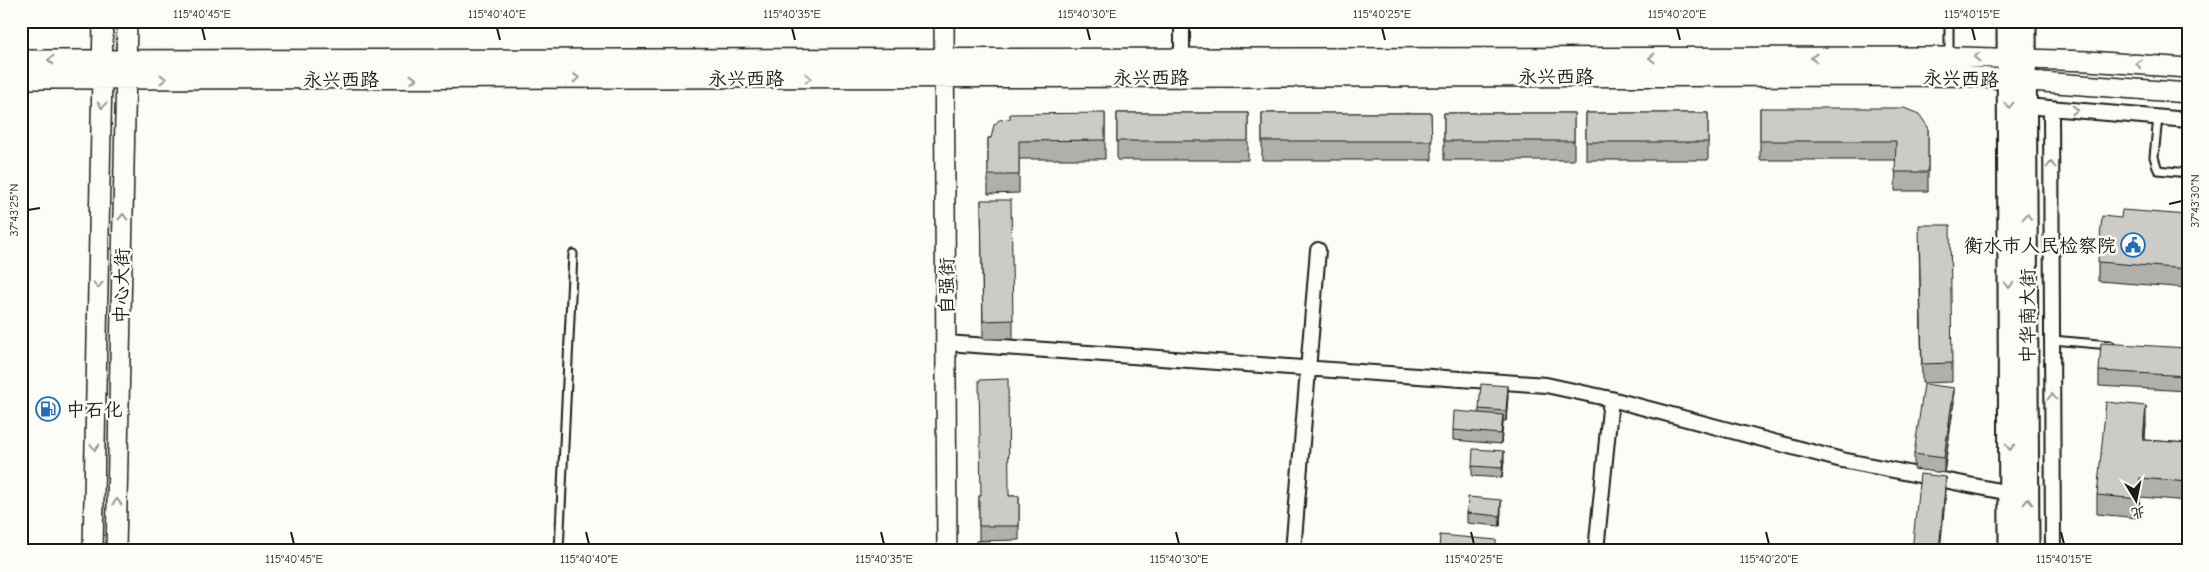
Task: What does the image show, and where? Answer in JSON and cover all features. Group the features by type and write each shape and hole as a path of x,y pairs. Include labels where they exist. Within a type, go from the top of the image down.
{"main road":[{"name":"中心大街","path":"103,21 114,70 116,551"},
{"name":"中心大街","path":"93,551 114,70 127,21"},
{"name":"自强街","path":"944,21 947,551"},
{"name":"中华南大街","path":"2008,21 2017,58"},
{"name":"中华南大街","path":"2010,551 2017,58 2025,21"},
{"name":"永兴西路","path":"945,68 1182,59 1949,58 2017,58 2188,68"},
{"path":"21,60 114,70"},
{"name":"永兴西路","path":"114,70 945,68 1963,76 2188,93"},
{"path":"21,79 114,70"},
{"name":"中华南大街","path":"2017,80 2026,106 2028,551"}],"street":[{"path":"1182,21 1182,59"},
{"path":"2026,106 2188,120"},
{"path":"2051,108 2053,551"},
{"path":"1293,551 1318,250"},
{"path":"946,343 1308,370 1546,385 1611,399 1842,460 2010,493"},
{"path":"1596,551 1611,399"}],"lane":[{"path":"1949,21 1949,58"},
{"path":"2158,117 2154,156 2158,170 2188,173"},
{"path":"559,551 573,254"},
{"path":"2052,340 2119,346"}],"building":[{"path":"1760,108 1904,108 1919,114 1928,127 1928,172 1895,172 1896,141 1760,141"},
{"path":"1105,113 1105,140 1019,141 1019,175 988,175 988,138 991,138 994,125 999,120 1010,119 1010,114"},
{"path":"1117,113 1248,113 1248,141 1117,141"},
{"path":"1262,113 1431,113 1432,141 1262,141"},
{"path":"1444,113 1574,113 1574,141 1444,141"},
{"path":"1586,113 1708,113 1708,142 1586,142"},
{"path":"981,200 1011,200 1013,320 983,321"},
{"path":"2122,210 2188,215 2188,269 2098,262 2102,216 2121,218"},
{"path":"1919,225 1950,225 1952,363 1922,364"},
{"path":"2101,343 2188,348 2188,376 2099,371"},
{"path":"1008,379 1009,496 1019,496 1019,526 979,526 979,496 981,496 979,380"},
{"path":"1481,384 1508,386 1506,411 1479,409"},
{"path":"1924,384 1954,388 1944,458 1914,454"},
{"path":"2106,402 2146,406 2143,440 2188,443 2188,482 2140,478 2138,499 2097,495"},
{"path":"1454,411 1503,415 1501,434 1453,430"},
{"path":"1473,449 1504,451 1502,468 1472,466"},
{"path":"1920,474 1946,477 1939,551 1912,551"},
{"path":"1468,497 1501,500 1500,516 1467,513"},
{"path":"1440,535 1496,540 1496,551 1439,551"},
{"path":"989,540 990,551 976,551 976,541"}],"place":[{"name":"衡水市人民检察院","path":"2133,245"},
{"name":"中石化","path":"48,409"}]}
